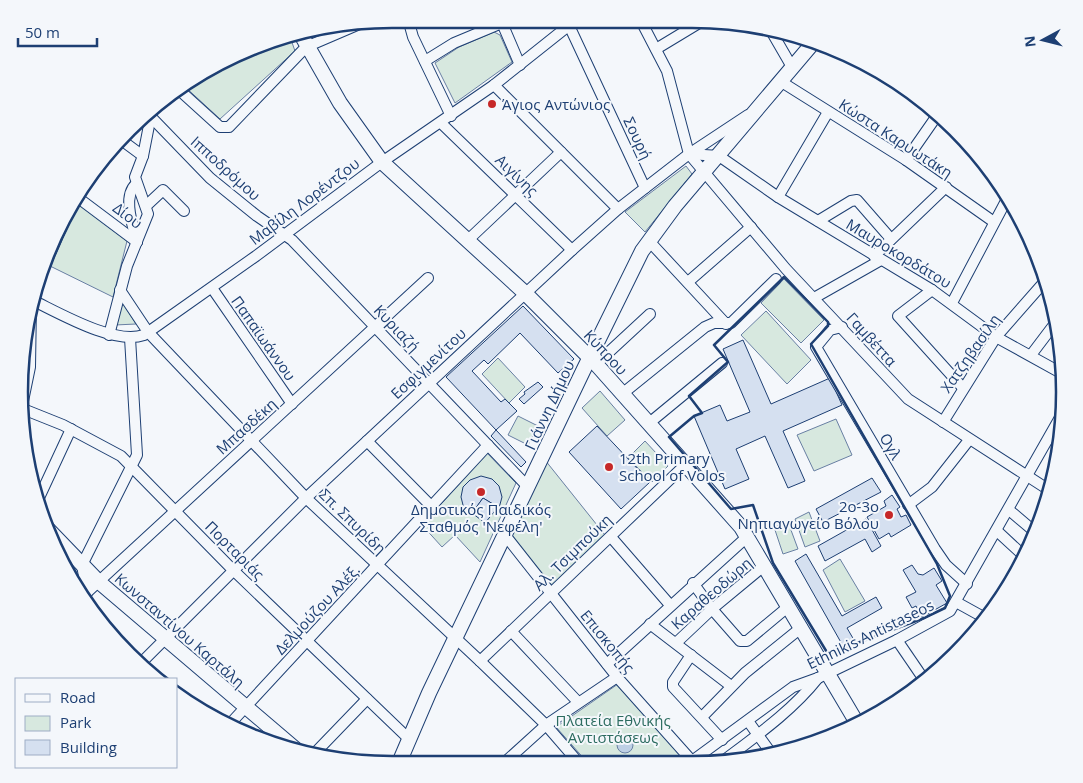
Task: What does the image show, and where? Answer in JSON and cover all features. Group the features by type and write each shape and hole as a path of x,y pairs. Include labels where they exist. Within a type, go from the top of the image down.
{"street":[{"path":"412,28 451,116"},
{"path":"425,61 454,43 490,28"},
{"path":"504,28 520,65"},
{"name":"Μαβίλη Λορέντζου","path":"38,303 109,335 130,338 148,332 212,288 382,162 494,85 563,28"},
{"name":"Σουρή","path":"574,28 645,188"},
{"path":"645,28 667,71 689,154 719,156"},
{"path":"656,49 691,28"},
{"path":"183,93 220,127 228,127 306,48 344,31"},
{"path":"775,37 792,67"},
{"name":"Κύπρου","path":"302,39 345,111 382,162 525,293 593,360 748,536 802,627 823,675 853,717"},
{"name":"Γιάννη Δήμου","path":"402,756 528,487 593,360 649,241 809,47"},
{"name":"Κώστα Καρυωτάκη","path":"780,82 906,160 994,222"},
{"path":"494,85 618,209"},
{"name":"Εσφιγμενίτου","path":"144,659 232,569 306,498 572,250 618,209 689,154 758,108"},
{"path":"778,197 828,112"},
{"name":"Ιπποδρόμου","path":"154,115 210,178 257,216 285,234"},
{"name":"Δίου","path":"137,242 130,200 131,189 136,184 135,176 143,156 151,118"},
{"path":"906,160 934,120"},
{"name":"Αιγίνης","path":"441,122 572,250"},
{"path":"126,143 143,156"},
{"path":"468,240 561,152"},
{"name":"Γαμβέττα","path":"689,154 814,298 908,399 1043,486"},
{"name":"Μαυροκορδάτου","path":"719,156 778,197 932,290 996,336 1055,369"},
{"path":"109,335 120,290 148,214 136,184"},
{"path":"814,298 877,258 891,239 946,187"},
{"path":"146,205 163,190 184,211"},
{"name":"Δίου","path":"82,200 137,242"},
{"path":"818,221 857,200 891,239"},
{"path":"952,303 1004,205"},
{"path":"688,282 751,227"},
{"name":"Κυριαζή","path":"285,234 528,487"},
{"path":"649,241 726,324"},
{"name":"Μπασδέκη","path":"88,592 428,278"},
{"path":"622,394 702,329 714,323 731,323 776,279"},
{"name":"Χατζηβασίλη","path":"943,422 996,336 1040,287"},
{"name":"Παπαϊωάννου","path":"212,288 292,404"},
{"name":"Σπ. Σπυρίδη","path":"120,290 148,332 306,498 480,661 546,725 573,756"},
{"path":"932,290 898,316 963,388"},
{"path":"593,360 650,314"},
{"name":"Ογλ","path":"842,327 830,330 816,347 908,505 946,565 967,584"},
{"path":"1031,355 1050,330"},
{"path":"84,587 82,564 132,467 137,451 130,338"},
{"path":"28,377 30,350"},
{"path":"648,424 722,363"},
{"name":"Πορταριάς","path":"28,411 71,429 116,453 232,569 409,739"},
{"path":"42,492 71,429"},
{"name":"Ethnikis Antistaseos","path":"700,756 793,687 897,640 946,614 967,584 1053,431"},
{"path":"908,505 932,487 969,440"},
{"path":"367,441 432,507"},
{"name":"Δελμούζου Αλέξ.","path":"234,720 488,446"},
{"name":"Αλ. Τσιμπούκη","path":"480,661 685,465"},
{"path":"1009,510 1029,527"},
{"path":"997,531 1019,551"},
{"name":"Επισκοπής","path":"505,535 617,677 688,756"},
{"path":"610,536 670,606"},
{"path":"607,664 693,583 748,536"},
{"name":"Κωνσταντίνου Καρτάλη","path":"60,541 99,582 284,739"},
{"name":"Καραθεοδώρη","path":"676,643 712,609 765,565"},
{"path":"693,583 737,639 744,642 790,606"},
{"path":"956,602 979,614"},
{"path":"650,624 732,686"},
{"path":"702,717 732,686 802,627"},
{"path":"511,631 578,702"},
{"path":"897,640 920,674"},
{"path":"691,655 673,682 673,687 722,740"},
{"path":"734,753 794,704 823,675"},
{"path":"511,756 546,725 617,677"},
{"path":"318,749 367,699"},
{"path":"748,721 767,748"}],"green space":[{"path":"494,32 500,35 512,62 455,103 435,63 459,47"},
{"path":"292,42 295,51 220,119 188,90 209,76 252,55"},
{"path":"686,166 692,174 645,232 625,212"},
{"path":"79,204 127,241 113,297 50,266"},
{"path":"784,279 824,320 801,343 761,303"},
{"path":"121,303 123,303 136,324 115,325"},
{"path":"766,311 811,360 787,384 741,335"},
{"path":"498,358 525,387 509,403 482,374"},
{"path":"600,391 625,420 607,436 582,408"},
{"path":"518,416 538,426 528,445 508,435"},
{"path":"836,419 852,455 814,471 797,435"},
{"path":"645,441 668,466 652,482 628,458"},
{"path":"487,453 516,483 480,562 455,535 442,547 422,525"},
{"path":"545,460 605,535 551,588 510,535"},
{"path":"809,512 820,541 805,547 795,519"},
{"path":"788,522 798,549 783,554 774,527"},
{"path":"840,559 865,601 845,612 823,570"},
{"name":"Πλατεία Εθνικής Αντιστάσεως","path":"618,684 681,756 582,756 556,727"}],"water":[{"path":"625,737 631,739 633,745 631,751 625,753 619,751 617,745 619,739"}],"building":[{"path":"523,306 574,359 558,373 520,333 488,364 484,360 472,371 501,402 505,399 517,411 496,430 446,377"},
{"path":"743,340 771,404 830,378 842,405 783,431 805,481 788,488 765,436 736,449 749,479 725,489 694,416 720,405 727,421 750,412 723,349"},
{"path":"538,382 543,387 524,404 519,399 525,394 524,392"},
{"name":"12th Primary School of Volos","path":"597,426 650,482 621,509 569,452"},
{"path":"496,430 526,462 521,467 491,436"},
{"name":"Δημοτικός Παιδικός Σταθμός 'Νεφέλη'","path":"481,476 492,479 499,486 502,497 499,508 483,498 471,515 464,509 461,497 463,487 470,480"},
{"path":"872,478 881,492 823,522 816,509"},
{"name":"2ο-3ο Νηπιαγωγείο Βόλου","path":"892,495 900,507 897,509 901,517 906,515 911,525 891,537 889,533 879,539 867,517 886,506 884,501"},
{"path":"483,498 498,507 485,523 472,513"},
{"path":"866,519 881,546 872,552 865,539 825,561 818,546"},
{"path":"806,554 842,616 876,597 882,608 847,628 854,640 843,646 795,561"},
{"path":"912,565 918,574 923,575 934,568 942,581 936,585 947,603 922,617 916,606 912,608 906,597 916,592 903,570"}],"wall":[{"path":"784,277 828,322 828,326 811,344 937,564 950,596 945,608 924,618 828,654 773,563 753,505 731,509 669,437 694,416 702,413 689,396 728,362 714,345 784,277"}],"place":[{"name":"Άγιος Αντώνιος","path":"492,104"},
{"name":"12th Primary School of Volos","path":"609,467"},
{"name":"Δημοτικός Παιδικός Σταθμός 'Νεφέλη'","path":"481,492"},
{"name":"2ο-3ο Νηπιαγωγείο Βόλου","path":"889,515"}]}
